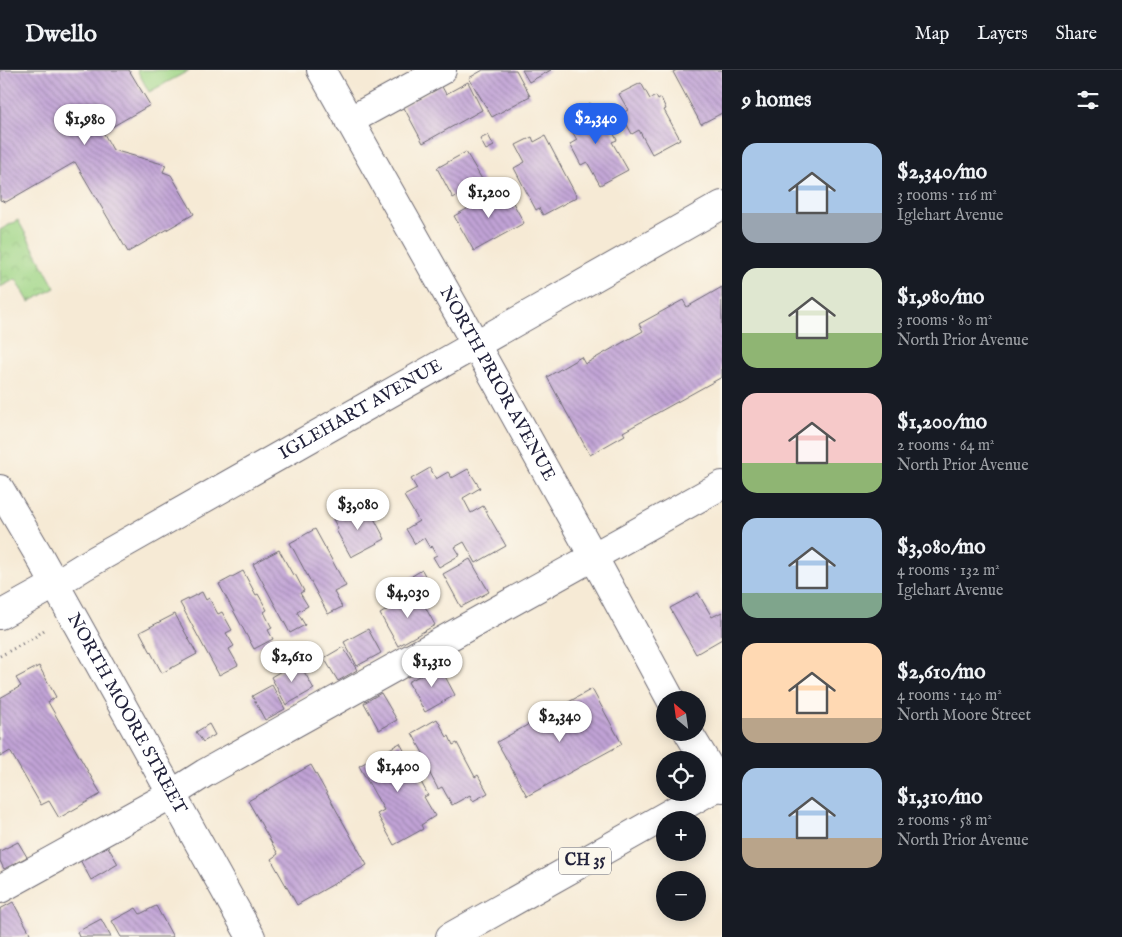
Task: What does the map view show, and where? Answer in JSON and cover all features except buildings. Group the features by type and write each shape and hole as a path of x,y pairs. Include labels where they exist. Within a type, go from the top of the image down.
{"street":[{"name":"NORTH PRIOR AVENUE","path":"321,70 476,345 666,691"},
{"path":"349,121 442,70"},
{"name":"IGLEHART AVENUE","path":"0,615 54,585 83,566 722,205"},
{"path":"0,889 722,485"},
{"name":"NORTH MOORE STREET","path":"0,490 37,552 251,937"},
{"path":"694,741 721,786"},
{"name":"CH 35","path":"450,937 721,786"}],"path":[{"path":"0,656 35,637 47,628"}],"green space":[{"path":"137,70 190,70 149,92"},
{"path":"18,220 55,288 29,302 16,279 0,287 0,230"}]}
